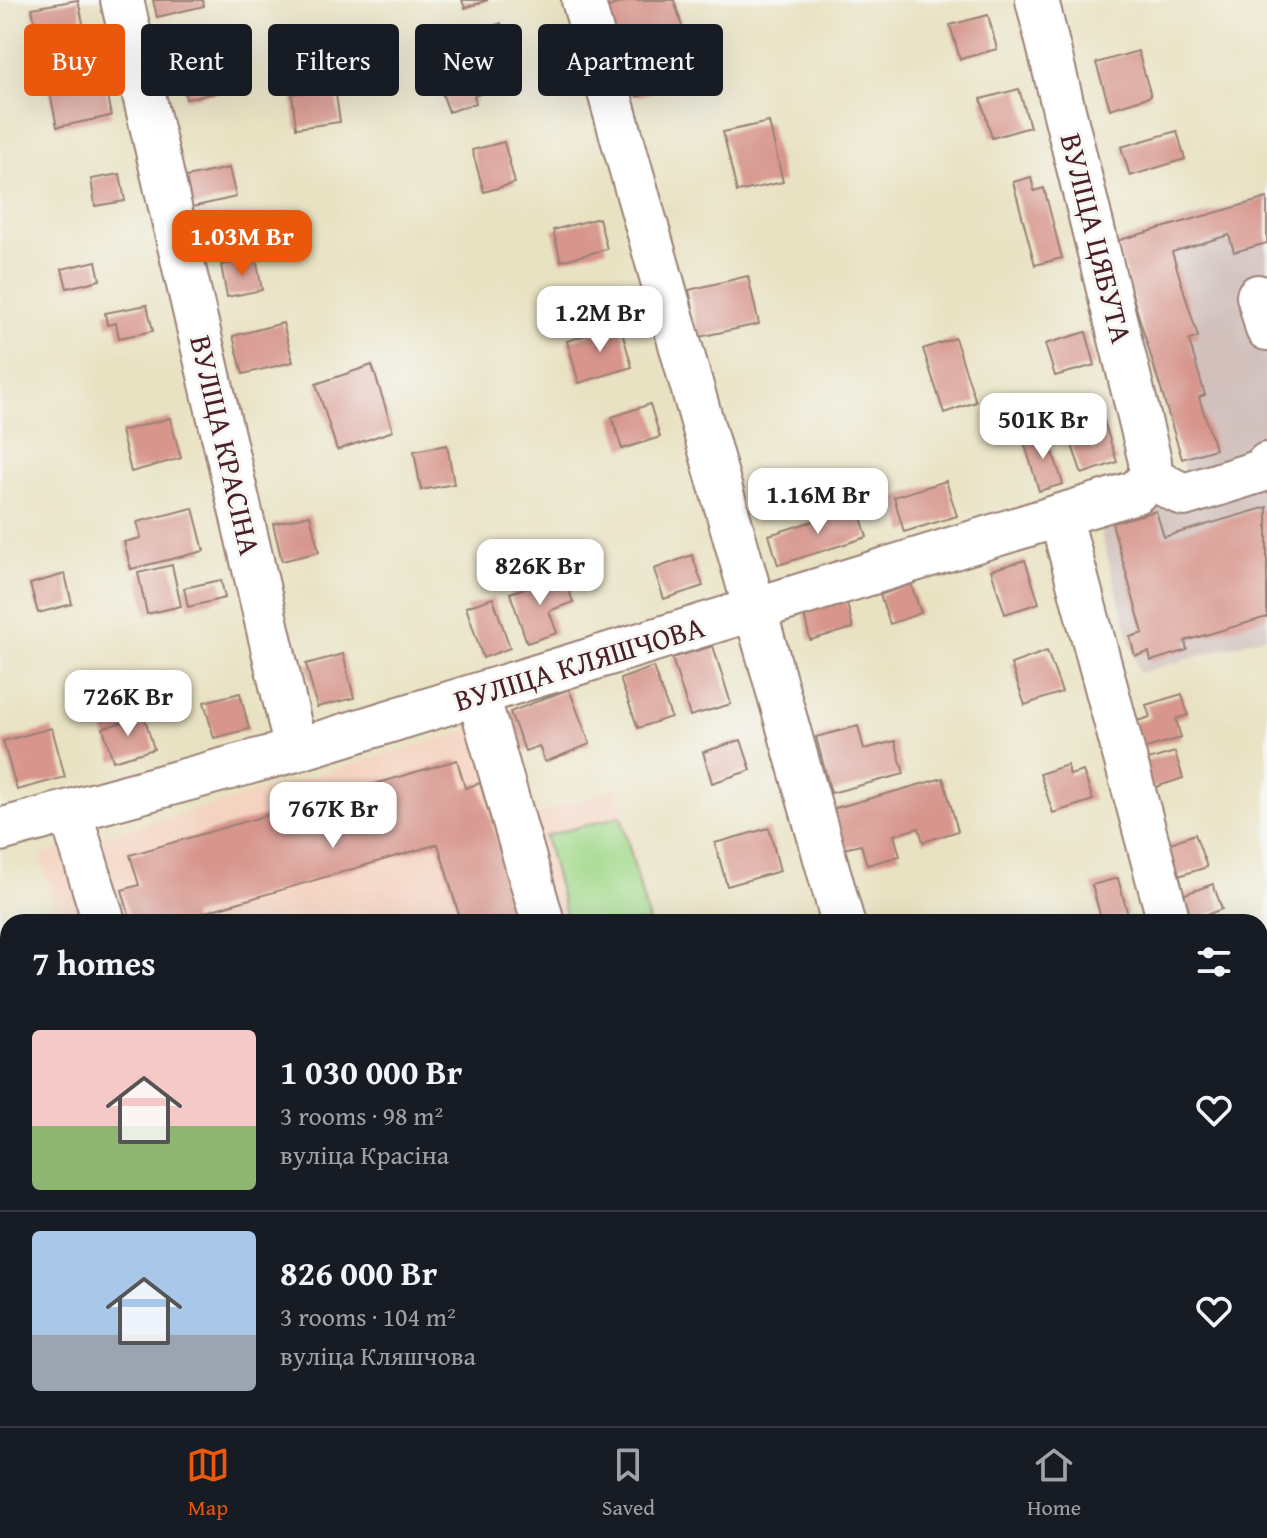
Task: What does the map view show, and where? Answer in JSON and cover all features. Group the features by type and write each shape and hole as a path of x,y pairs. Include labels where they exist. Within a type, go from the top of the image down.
{"street":[{"name":"ВУЛІЦА КРАСІНА","path":"122,0 296,750"},
{"path":"583,0 841,914"},
{"name":"ВУЛІЦА ЦЯБУТА","path":"1037,0 1150,461 1150,478"},
{"path":"1150,478 1184,495 1264,470 1267,464"},
{"name":"ВУЛІЦА КЛЯШЧОВА","path":"0,830 296,750 478,695 1136,492 1150,478"},
{"path":"1060,515 1167,914"},
{"path":"478,695 541,914"},
{"path":"70,811 102,914"}],"shaded area":[{"path":"1267,195 1267,636 1139,673 1099,526 1166,508 1185,472 1116,241"},
{"path":"507,719 537,815 617,787 650,914 57,914 39,856"}],"green space":[{"path":"621,816 647,914 566,914 545,836"}],"building":[{"path":"78,0 83,24 35,24 32,8"},
{"path":"153,0 203,0 204,6 157,17"},
{"path":"462,0 488,0 465,8"},
{"path":"631,0 674,0 681,24 609,24 604,8"},
{"path":"988,15 997,49 960,59 950,25"},
{"path":"1138,51 1151,96 1110,109 1096,63"},
{"path":"1019,89 1030,127 992,138 981,99"},
{"path":"51,96 107,96 111,116 57,127"},
{"path":"292,96 336,96 340,122 296,128"},
{"path":"443,96 474,96 476,103 449,112"},
{"path":"769,122 783,182 737,192 723,132"},
{"path":"1177,131 1185,159 1130,176 1121,147"},
{"path":"504,142 515,183 484,192 472,150"},
{"path":"229,168 236,197 192,207 186,177"},
{"path":"120,174 125,201 95,206 91,179"},
{"path":"1031,177 1034,191 1044,188 1062,258 1035,265 1013,182"},
{"path":"1267,198 1267,243 1234,252 1229,235 1172,252 1198,337 1189,340 1205,395 1199,397 1215,449 1182,459 1116,241"},
{"path":"599,218 607,249 561,261 553,230"},
{"path":"256,258 262,290 227,297 221,265"},
{"path":"96,261 100,280 67,288 62,269"},
{"path":"748,276 759,324 699,337 689,290"},
{"path":"147,305 153,331 119,338 116,323 107,325 105,313"},
{"path":"283,323 293,362 243,374 233,336"},
{"path":"620,325 632,367 579,383 567,341"},
{"path":"1086,332 1095,365 1055,376 1045,344"},
{"path":"955,338 976,402 944,413 923,349"},
{"path":"372,365 393,431 337,450 316,384"},
{"path":"650,404 660,437 622,449 612,417"},
{"path":"170,418 181,458 131,472 121,431"},
{"path":"1104,422 1117,462 1082,474 1068,434"},
{"path":"1046,431 1063,484 1039,491 1023,438"},
{"path":"447,445 454,484 421,490 414,451"},
{"path":"946,481 957,516 904,532 894,497"},
{"path":"858,507 867,537 778,565 769,535"},
{"path":"1267,507 1267,617 1185,641 1187,650 1151,661 1149,652 1135,656 1130,637 1143,633 1112,523 1156,511 1164,537"},
{"path":"193,508 204,551 131,569 124,542 141,538 137,522"},
{"path":"310,515 319,552 282,561 273,524"},
{"path":"692,555 703,586 664,599 654,569"},
{"path":"1025,560 1039,603 1005,614 991,570"},
{"path":"172,565 181,606 147,614 138,573"},
{"path":"65,574 72,604 38,613 30,584"},
{"path":"564,575 573,602 549,611 557,633 527,643 510,593"},
{"path":"221,580 225,598 188,607 184,588"},
{"path":"911,584 921,613 890,624 880,595"},
{"path":"493,598 510,648 483,658 466,607"},
{"path":"846,599 853,628 810,640 803,610"},
{"path":"713,646 731,704 690,716 672,658"},
{"path":"1047,651 1062,692 1025,705 1011,664"},
{"path":"343,654 354,698 317,707 306,664"},
{"path":"653,667 671,717 638,728 620,679"},
{"path":"569,689 590,744 545,762 539,746 525,751 510,712"},
{"path":"240,693 249,729 214,738 204,702"},
{"path":"1182,694 1188,715 1176,719 1181,738 1139,750 1131,723 1150,717 1146,705"},
{"path":"144,716 154,749 113,761 103,728"},
{"path":"858,726 864,749 895,741 904,774 831,793 816,737"},
{"path":"52,728 65,777 17,790 3,741"},
{"path":"741,740 751,770 712,783 703,752"},
{"path":"1175,752 1183,778 1147,790 1138,763"},
{"path":"457,760 465,788 480,783 519,914 459,914 438,844 199,914 129,914 122,890 139,885 130,855"},
{"path":"1067,765 1070,775 1083,771 1093,800 1053,813 1040,774"},
{"path":"943,778 958,831 923,842 919,828 894,835 900,856 867,865 861,845 843,849 832,809"},
{"path":"769,828 780,871 727,886 715,843"},
{"path":"1195,834 1207,867 1172,878 1162,846"},
{"path":"1118,878 1128,914 1100,914 1092,885"},
{"path":"1213,884 1222,909 1209,914 1185,914 1179,896"}]}
